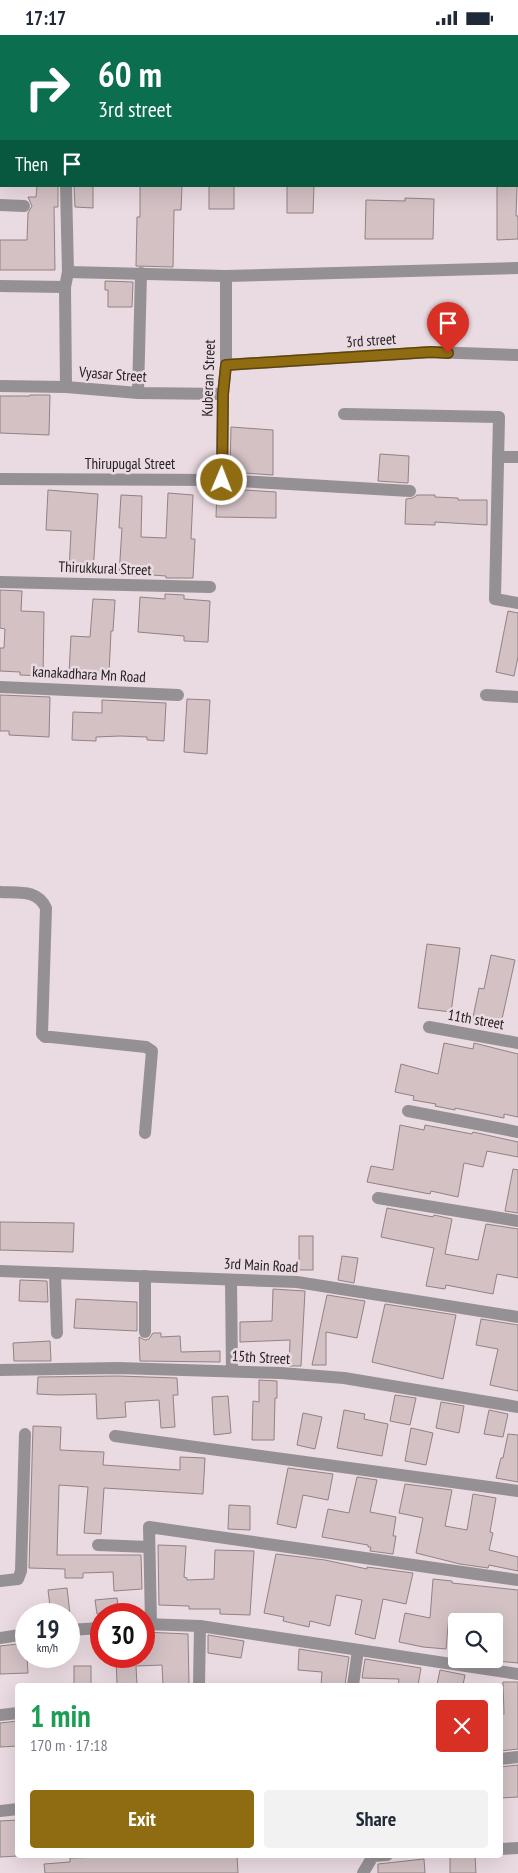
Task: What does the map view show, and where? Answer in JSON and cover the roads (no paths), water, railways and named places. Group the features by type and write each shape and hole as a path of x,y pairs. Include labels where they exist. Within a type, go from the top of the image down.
{"street":[{"path":"66,187 68,272 65,287 66,387"},
{"path":"0,205 24,206"},
{"path":"68,272 226,276 518,268"},
{"path":"138,393 141,273"},
{"name":"Kuberan Street","path":"222,480 223,394 226,365 226,276"},
{"path":"0,286 65,287"},
{"name":"3rd street","path":"226,365 431,352 518,355"},
{"name":"Vyasar Street","path":"0,386 66,387 138,393 223,394"},
{"path":"344,414 499,417 495,599 518,603"},
{"path":"498,457 518,457"},
{"name":"Thirupugal Street","path":"0,479 222,480 410,491"},
{"name":"Thirukkural Street","path":"0,582 210,587"},
{"name":"kanakadhara Mn Road","path":"0,687 178,695"},
{"path":"486,695 518,697"},
{"path":"0,892 32,893 43,901 46,908 42,1034 45,1037 146,1047 152,1051 145,1133"},
{"name":"11th street","path":"429,1027 518,1043"},
{"path":"408,1111 518,1131"},
{"path":"378,1198 518,1221"},
{"name":"3rd Main Road","path":"0,1271 297,1282 518,1317"},
{"path":"55,1273 57,1333"},
{"path":"145,1277 145,1332"},
{"path":"231,1279 232,1371"},
{"name":"15th Street","path":"0,1369 109,1368 232,1371 344,1378 518,1407"},
{"path":"0,1581 18,1579 21,1571 25,1434"},
{"path":"115,1436 518,1491"},
{"path":"148,1603 149,1527 518,1579"},
{"path":"98,1545 149,1547"},
{"path":"155,1624 200,1626 518,1674"},
{"path":"199,1683 200,1626"},
{"path":"0,1638 15,1636"},
{"path":"353,1683 358,1650"},
{"path":"0,1715 15,1713"},
{"path":"503,1759 518,1757"},
{"path":"0,1811 15,1809"},
{"path":"503,1849 518,1848"},
{"path":"362,1873 372,1858"}]}
